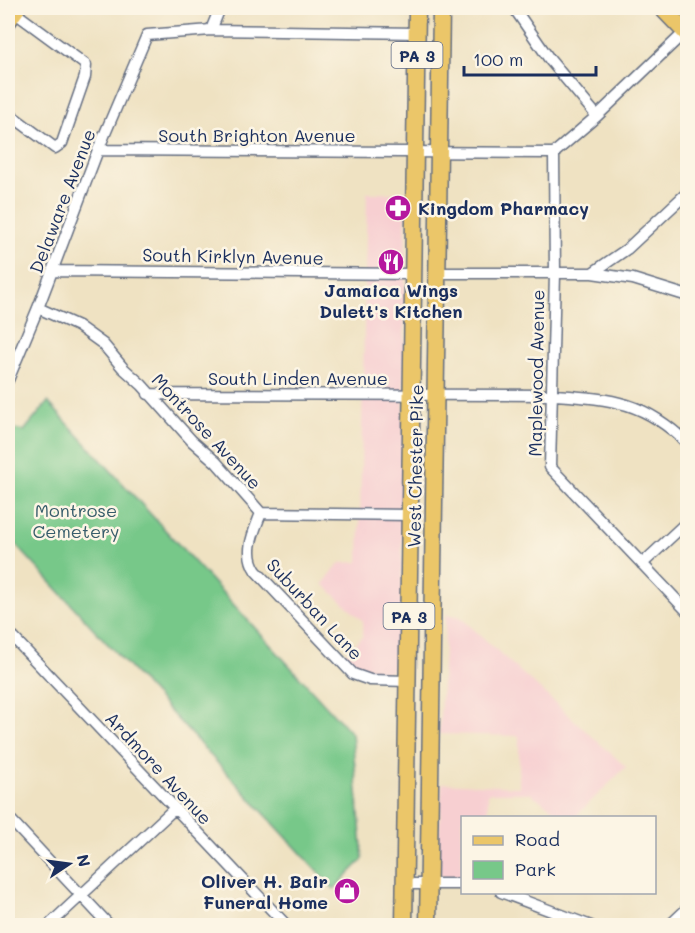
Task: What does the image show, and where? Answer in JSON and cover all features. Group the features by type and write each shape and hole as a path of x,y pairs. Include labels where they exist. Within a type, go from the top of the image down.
{"main road":[{"name":"West Chester Pike","path":"404,926 417,8"},
{"name":"West Chester Pike","path":"428,926 441,8"},
{"path":"662,8 686,32"}],"street":[{"path":"220,8 211,30 417,33"},
{"path":"514,8 555,66 597,116"},
{"path":"8,113 55,148 62,143 85,77 86,65 13,14"},
{"name":"Delaware Avenue","path":"8,380 53,271 98,150 147,34 211,30"},
{"path":"554,153 686,32"},
{"name":"South Brighton Avenue","path":"98,150 554,153"},
{"name":"Maplewood Avenue","path":"554,153 555,274 550,467 687,612"},
{"path":"592,273 627,249 687,192"},
{"name":"South Kirklyn Avenue","path":"53,271 414,274"},
{"path":"437,273 592,273 633,279 687,296"},
{"name":"Montrose Avenue","path":"38,308 78,326 103,344 192,441 216,462 261,513 410,515"},
{"name":"South Linden Avenue","path":"148,394 553,395 604,398 623,402 659,421 687,444"},
{"name":"Suburban Lane","path":"261,513 249,546 249,555 256,571 353,674 370,680 408,681"},
{"path":"642,564 687,521"},
{"name":"Ardmore Avenue","path":"8,632 287,926"},
{"path":"48,926 174,809"},
{"path":"8,817 110,926"},
{"path":"405,884 461,884"},
{"path":"506,894 591,926"},
{"path":"669,926 687,908"}],"shaded area":[{"path":"367,193 406,193 401,656 391,671 375,675 343,656 363,636 363,621 323,584 340,563 359,562"},
{"path":"446,615 459,616 626,767 576,816 563,816 530,793 488,793 488,816 461,816 461,877 440,876 437,867 442,783 519,787 519,736 439,734"}],"green space":[{"name":"Montrose Cemetery","path":"48,402 352,734 363,859 334,889 8,536 8,428 24,431"}],"place":[{"name":"Kingdom Pharmacy","path":"398,208"},
{"name":"Jamaica Wings Dulett's Kitchen","path":"391,262"},
{"name":"Oliver H. Bair Funeral Home","path":"347,891"}]}
